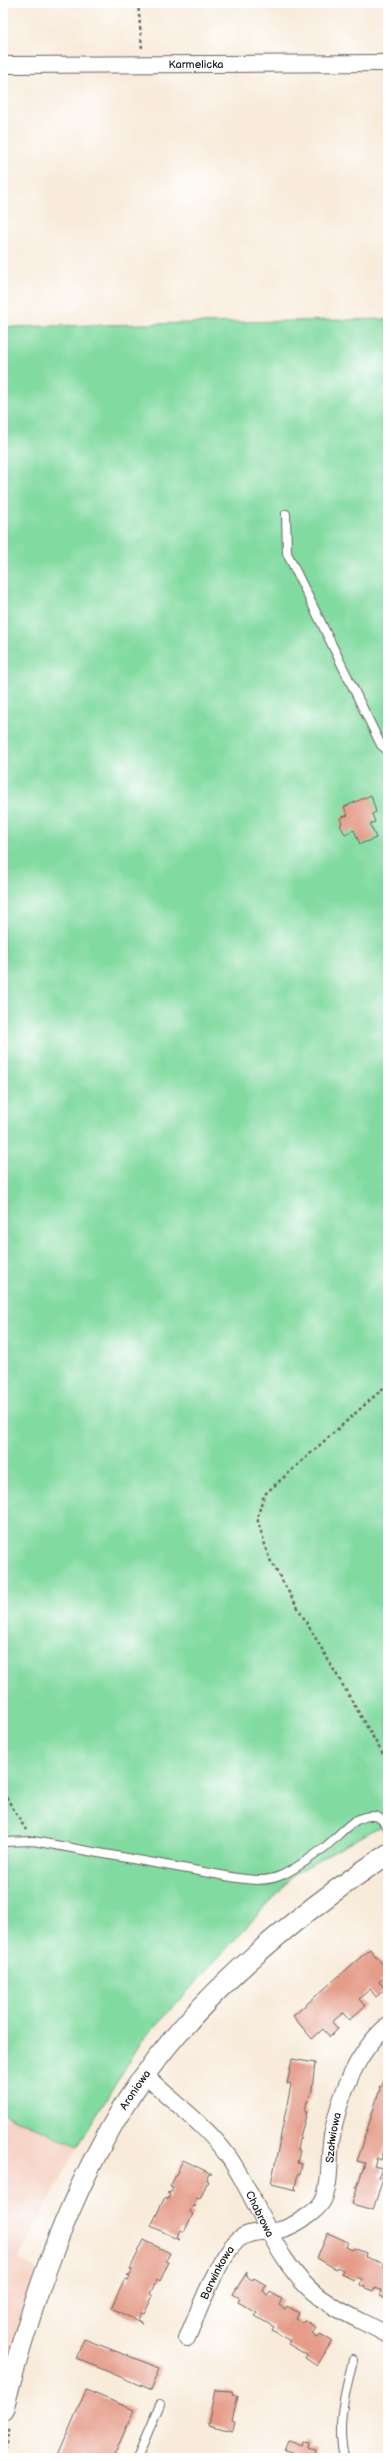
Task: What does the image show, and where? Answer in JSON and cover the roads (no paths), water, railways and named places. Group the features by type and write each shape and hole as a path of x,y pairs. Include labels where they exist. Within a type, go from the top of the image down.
{"street":[{"name":"Karmelicka","path":"3,65 147,63 388,63"},
{"name":"Aroniowa","path":"7,2417 36,2301 74,2204 113,2124 146,2076 196,2015 262,1950 321,1901 388,1854"},
{"name":"Szałwiowa","path":"268,2231 283,2229 315,2210 323,2201 332,2136 352,2074 377,2034 388,2025"},
{"name":"Chabrowa","path":"146,2076 200,2124 227,2155 248,2186 268,2231 283,2256 318,2296 343,2313 388,2335"},
{"name":"Barwinkowa","path":"187,2338 218,2269 232,2246 240,2238 252,2233 268,2231"}],"lane":[{"path":"286,514 287,553 381,745 388,751"},
{"path":"3,1842 33,1841 237,1878 260,1880 281,1876 296,1868 326,1846 354,1821 366,1816 374,1816 382,1819 388,1829"},
{"path":"344,2458 340,2430 341,2408 353,2360"},
{"path":"137,2458 160,2404"}]}
